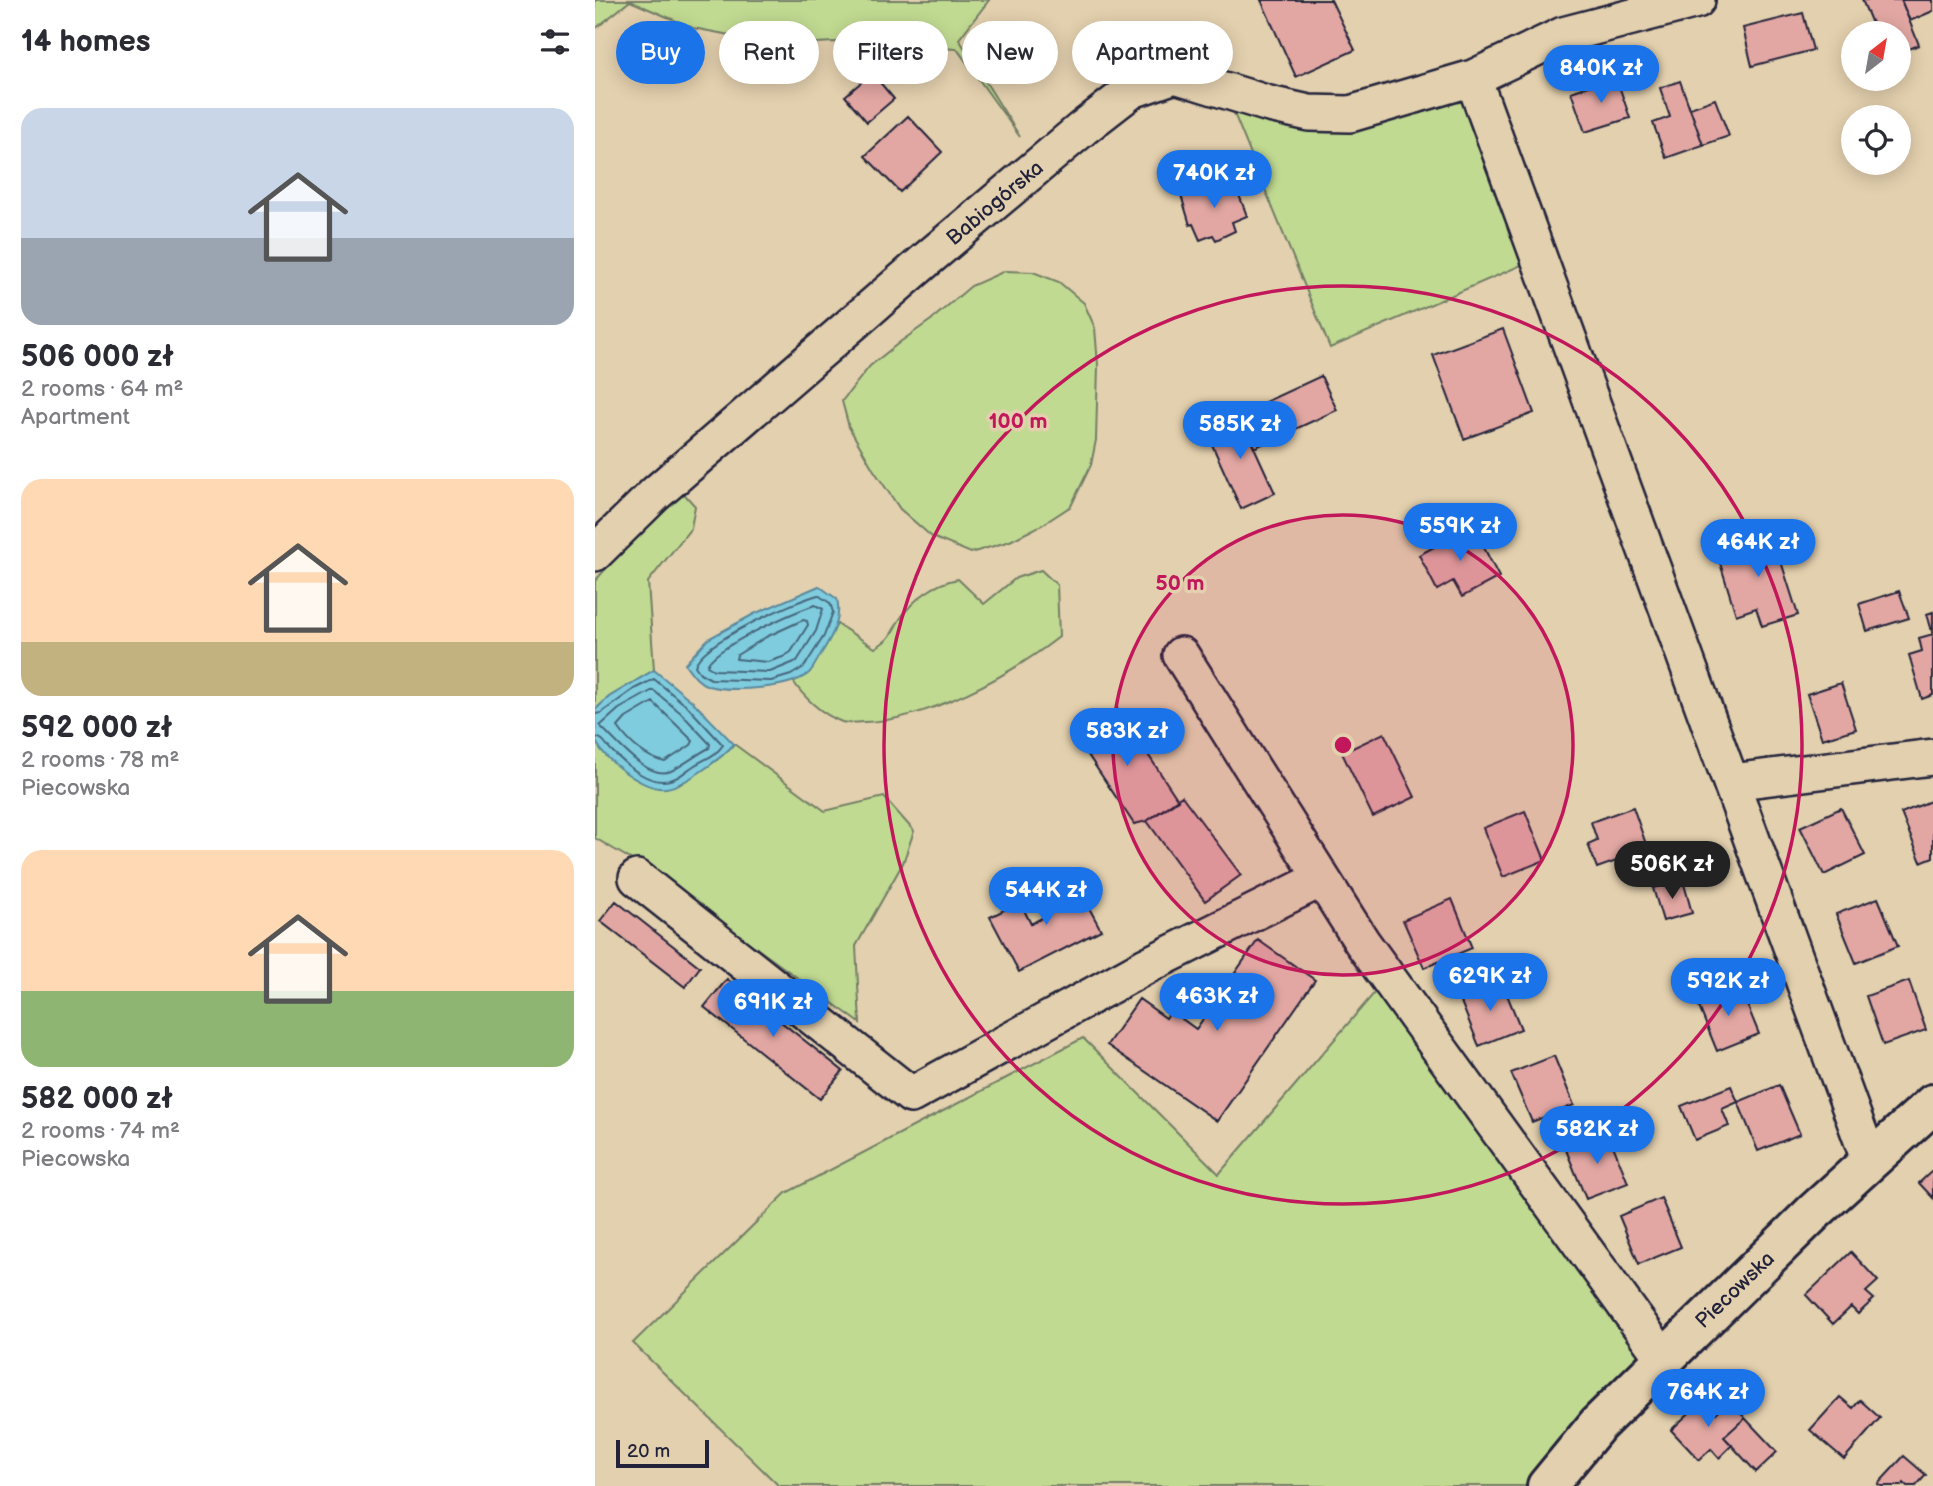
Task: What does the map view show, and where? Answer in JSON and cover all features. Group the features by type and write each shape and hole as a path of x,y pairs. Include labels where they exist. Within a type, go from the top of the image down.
{"street":[{"name":"Babiogórska","path":"595,553 655,494 926,260 1132,90 1175,75 1269,104 1309,113 1350,114 1473,78 1563,35 1697,0"},
{"path":"1473,78 1870,1162"},
{"path":"1181,654 1362,943 1664,1359"},
{"path":"1731,782 1933,757"},
{"path":"637,878 911,1095 1144,967 1321,879"},
{"name":"Piecowska","path":"1547,1486 1598,1424 1815,1211 1933,1104"}],"green space":[{"path":"595,0 989,0 973,21 962,21 962,35 959,39 962,44 962,56 957,49 948,48 948,21 833,21 833,42 819,43 819,21 719,21 719,33 705,30 705,21 677,21 630,1 595,29"},
{"path":"982,84 987,84 1020,137"},
{"path":"1467,100 1524,264 1330,348 1231,106 1341,131 1443,103"},
{"path":"1005,271 1033,272 1059,282 1084,303 1095,328 1098,365 1096,440 1091,465 1071,506 1010,541 971,553 932,537 900,509 849,427 842,401 870,366 900,342 971,286"},
{"path":"678,487 695,506 691,528 648,582 654,670 609,697 595,710 595,581"},
{"path":"1041,570 1057,585 1059,637 1017,666 967,693 914,714 888,720 847,723 835,719 808,700 793,681 809,672 837,624 875,648 888,638 911,605 941,584 958,579 984,604 1016,578"},
{"path":"595,740 605,754 679,785 715,761 734,744 825,811 884,797 914,831 903,863 856,946 860,1023 649,870 595,838"},
{"path":"1382,984 1664,1359 1570,1486 779,1486 633,1343 786,1193 1083,1038 1219,1174"}],"water":[{"path":"819,586 837,599 838,614 832,634 809,673 789,683 775,686 718,688 701,682 685,664 708,639 754,614"},
{"path":"654,670 693,702 734,744 702,770 683,782 666,788 657,788 637,780 608,758 596,742 595,710 609,697"}],"building":[{"path":"1261,0 1331,0 1355,50 1296,77"},
{"path":"1862,0 1901,0 1909,21 1871,21"},
{"path":"1901,0 1933,0 1933,11 1910,21"},
{"path":"1803,13 1813,50 1752,66 1743,28"},
{"path":"1911,25 1919,45 1911,48"},
{"path":"1616,77 1630,118 1585,132 1571,92"},
{"path":"1680,81 1703,145 1666,158 1653,123 1670,117 1660,88"},
{"path":"859,84 881,84 894,99 867,122 845,96"},
{"path":"1715,99 1729,136 1703,145 1690,108"},
{"path":"908,116 942,152 900,192 865,156"},
{"path":"1233,179 1247,216 1232,222 1235,231 1216,240 1213,235 1200,240 1193,224 1190,225 1181,195 1200,186 1202,192"},
{"path":"1503,329 1534,413 1464,439 1433,355"},
{"path":"1321,376 1337,410 1254,448 1239,414"},
{"path":"1239,414 1275,493 1241,509 1205,429"},
{"path":"1473,526 1499,577 1462,597 1453,581 1437,590 1419,555"},
{"path":"1772,533 1798,615 1762,626 1756,608 1736,615 1716,550"},
{"path":"1899,591 1909,618 1867,631 1859,604"},
{"path":"1933,612 1933,635 1927,614"},
{"path":"1933,634 1933,695 1922,699 1909,655 1922,651 1919,638"},
{"path":"1841,683 1856,729 1822,739 1807,694"},
{"path":"1118,709 1178,800 1147,821 1134,824 1076,737"},
{"path":"1384,733 1415,797 1373,817 1342,753"},
{"path":"1182,796 1241,875 1205,901 1147,821"},
{"path":"1933,800 1933,857 1921,862 1901,813"},
{"path":"1633,807 1648,850 1597,868 1588,844 1597,840 1591,822"},
{"path":"1841,808 1865,855 1824,875 1800,827"},
{"path":"1525,811 1545,860 1503,877 1483,828"},
{"path":"1074,880 1101,930 1019,972 990,917 1020,902 1031,924 1051,913 1043,896"},
{"path":"1675,882 1676,886 1684,884 1692,913 1663,921 1653,888"},
{"path":"1878,898 1898,946 1856,963 1836,914"},
{"path":"1452,899 1472,948 1424,968 1403,920"},
{"path":"616,901 700,967 685,987 600,921"},
{"path":"1258,940 1315,980 1217,1121 1107,1045 1139,999 1166,1018 1171,1011 1196,1029"},
{"path":"727,979 843,1071 820,1099 704,1007"},
{"path":"1501,980 1521,1029 1479,1046 1459,997"},
{"path":"1909,981 1926,1030 1883,1045 1866,996"},
{"path":"1739,985 1759,1034 1717,1051 1697,1002"},
{"path":"1554,1056 1574,1105 1532,1122 1511,1073"},
{"path":"1779,1085 1800,1134 1758,1151 1738,1102"},
{"path":"1731,1086 1738,1102 1722,1109 1729,1126 1695,1140 1681,1106"},
{"path":"1608,1133 1628,1183 1586,1199 1566,1150"},
{"path":"1933,1170 1933,1198 1919,1183"},
{"path":"1661,1198 1681,1247 1639,1264 1619,1216"},
{"path":"1851,1252 1878,1281 1866,1292 1874,1299 1858,1314 1851,1307 1833,1324 1806,1295"},
{"path":"1840,1397 1853,1408 1860,1400 1880,1418 1844,1459 1810,1430"},
{"path":"1703,1400 1716,1413 1730,1400 1745,1418 1724,1437 1732,1445 1719,1458 1711,1449 1699,1460 1671,1430"},
{"path":"1745,1418 1777,1452 1756,1472 1724,1437"},
{"path":"1904,1456 1926,1475 1916,1486 1907,1486 1904,1483 1902,1486 1878,1484"}]}
